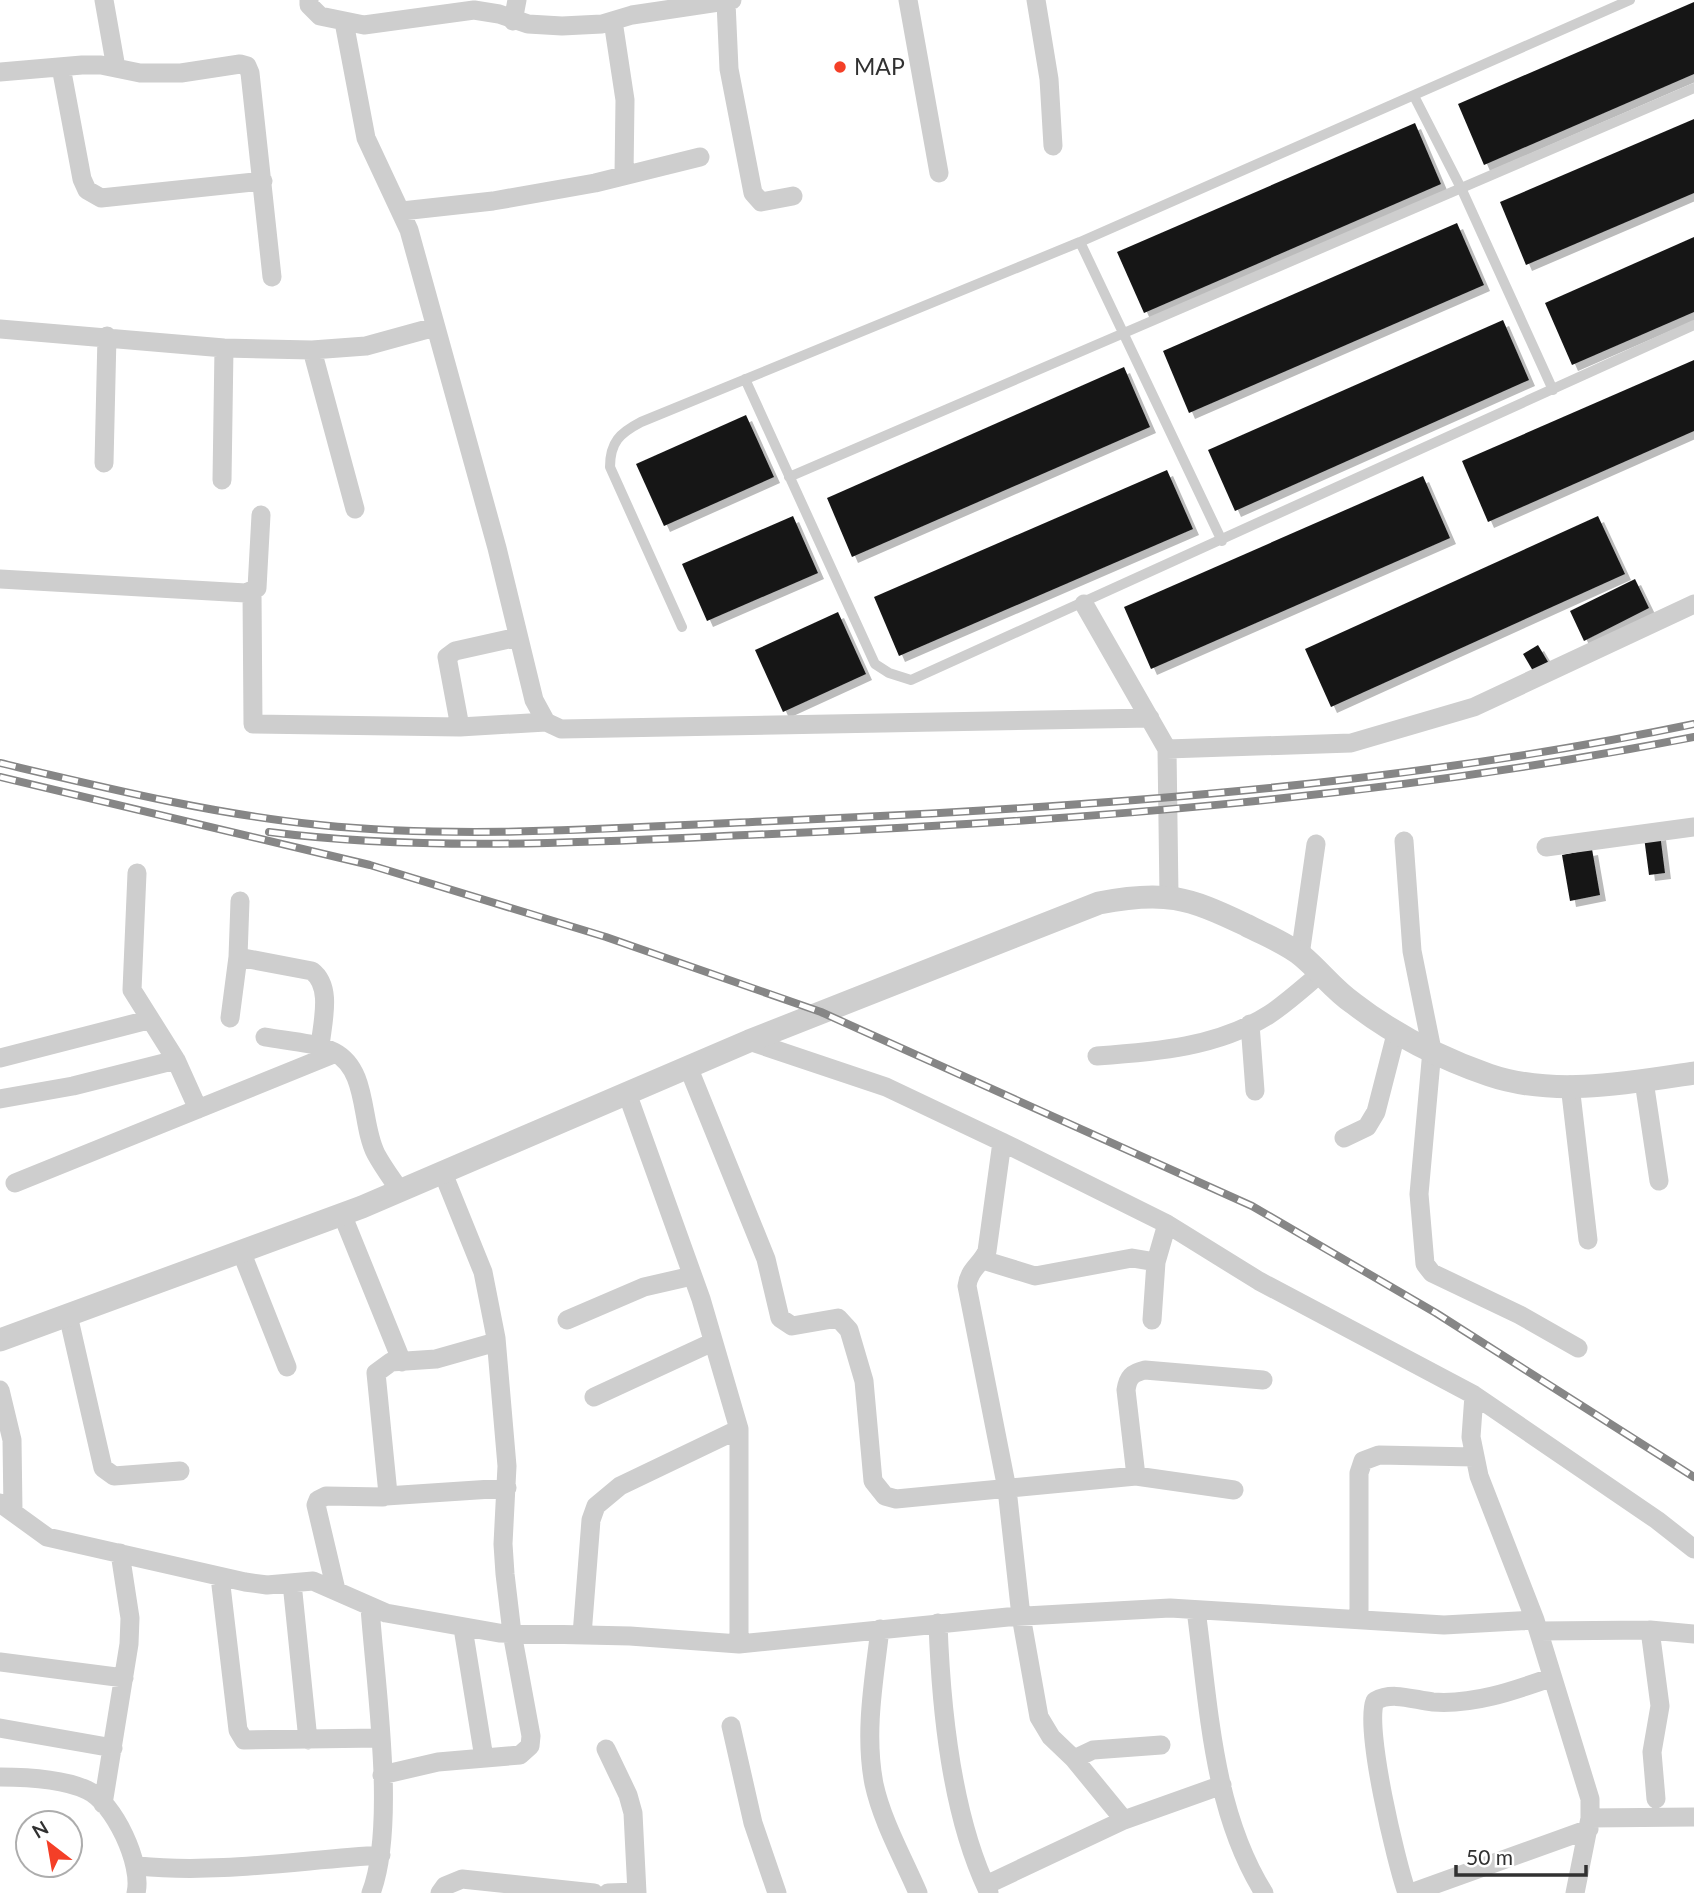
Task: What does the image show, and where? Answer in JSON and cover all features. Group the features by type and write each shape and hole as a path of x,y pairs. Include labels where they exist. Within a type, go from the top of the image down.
{"street":[{"path":"104,0 116,68"},
{"path":"309,0 309,5 320,16 344,22 378,25 474,10 499,14 513,21 562,26 603,24 729,1 729,69 753,193 761,202 793,196"},
{"path":"513,21 517,0"},
{"path":"908,0 939,173"},
{"path":"1036,0 1049,79 1053,146"},
{"path":"613,21 625,100 624,175"},
{"path":"344,22 366,138 402,211 436,327 534,700 546,722"},
{"path":"0,72 101,65 140,73 181,73 240,64 247,66 263,181 272,277"},
{"path":"61,67 82,179 93,195 101,198 263,181"},
{"path":"402,211 493,201 700,157"},
{"path":"0,329 224,348 312,350 366,346 436,327"},
{"path":"104,463 107,336"},
{"path":"222,480 224,348"},
{"path":"312,350 355,509"},
{"path":"0,579 252,592 257,588 261,515"},
{"path":"252,592 253,724 460,727 546,722 561,729 1150,718"},
{"path":"1084,604 1167,748 1169,895"},
{"path":"1167,748 1351,743 1474,707 1694,604"},
{"path":"460,727 447,657 455,652 518,637"},
{"path":"1546,847 1694,827"},
{"path":"1404,841 1412,951 1432,1050 1419,1194 1424,1264 1432,1273 1520,1315 1578,1348"},
{"path":"1300,955 1316,845"},
{"path":"137,873 132,990 148,1020 176,1060 198,1108"},
{"path":"0,1340 342,1214 443,1174 749,1041 1099,903 1131,896 1169,895 1200,902 1300,955 1350,1001 1396,1034 1490,1075 1545,1085 1570,1085 1644,1081 1694,1073"},
{"path":"230,1018 238,957 240,901"},
{"path":"238,957 312,971 320,977 324,988 328,1050"},
{"path":"1097,1056 1191,1046 1269,1014 1321,973"},
{"path":"0,1058 148,1020"},
{"path":"1250,1024 1255,1091"},
{"path":"1344,1138 1367,1127 1376,1112 1396,1034"},
{"path":"265,1037 328,1050 349,1064 358,1079 367,1131 376,1154 400,1191"},
{"path":"749,1041 886,1087 1167,1224 1259,1281 1474,1395 1657,1520 1694,1549"},
{"path":"15,1183 198,1108 328,1050"},
{"path":"0,1099 73,1086 176,1060"},
{"path":"689,1069 766,1259 780,1318 792,1326 838,1318 849,1330 864,1381 873,1481 877,1489 886,1496 896,1499 1136,1476 1234,1490"},
{"path":"1644,1081 1660,1181"},
{"path":"1570,1085 1588,1240"},
{"path":"627,1093 692,1276 739,1429 739,1644"},
{"path":"1002,1142 983,1260 968,1277 969,1297 1007,1489 1021,1616 1039,1717 1051,1737 1074,1759 1124,1820"},
{"path":"382,1775 429,1764 520,1755 530,1746 531,1736 512,1633 503,1544 507,1488 496,1342 483,1272 443,1174"},
{"path":"342,1214 402,1362"},
{"path":"1152,1320 1156,1262 1167,1224"},
{"path":"241,1251 287,1367"},
{"path":"983,1260 1035,1276 1132,1258 1156,1262"},
{"path":"567,1320 644,1287 692,1276"},
{"path":"68,1315 103,1468 114,1476 180,1471"},
{"path":"386,1496 376,1373 383,1365 436,1359 496,1342"},
{"path":"594,1397 713,1342"},
{"path":"1136,1476 1126,1390 1127,1379 1135,1372 1157,1371 1262,1380"},
{"path":"0,1390 12,1440 6,1507 47,1537 220,1577 267,1585 313,1581 370,1607 463,1628 512,1633 582,1634 739,1644 1021,1616 1170,1608 1444,1625 1694,1633"},
{"path":"1474,1395 1471,1417 1474,1457 1485,1494 1537,1626 1550,1678 1573,1738 1590,1799 1589,1823 1575,1893"},
{"path":"582,1634 591,1520 596,1506 620,1486 739,1429"},
{"path":"1359,1620 1359,1473 1363,1461 1379,1455 1474,1457"},
{"path":"336,1590 317,1511 318,1500 326,1496 386,1496 507,1488"},
{"path":"103,1804 124,1678 130,1619 120,1553"},
{"path":"220,1577 240,1736 250,1742 379,1738"},
{"path":"292,1583 308,1740"},
{"path":"370,1607 382,1775 381,1856 371,1893"},
{"path":"1196,1610 1222,1785 1258,1891"},
{"path":"938,1623 940,1678 948,1736 968,1836 987,1889 1124,1820 1222,1785"},
{"path":"463,1628 484,1758"},
{"path":"880,1629 871,1714 870,1759 875,1786 918,1893"},
{"path":"1650,1630 1660,1706 1652,1752 1656,1799"},
{"path":"0,1662 124,1678"},
{"path":"1550,1678 1497,1695 1460,1702 1391,1696 1375,1701 1372,1717 1384,1799 1409,1893 1589,1823 1694,1816"},
{"path":"732,1726 752,1823 777,1893"},
{"path":"0,1728 113,1748"},
{"path":"1074,1759 1093,1750 1161,1745"},
{"path":"606,1749 628,1795 633,1813 637,1893 608,1893"},
{"path":"0,1777 72,1785 89,1791 117,1823 138,1866 136,1893"},
{"path":"138,1866 206,1871 291,1860 381,1856"},
{"path":"440,1893 445,1886 462,1879 594,1893"}],"lane":[{"path":"682,627 610,467 610,451 621,433 641,422 1080,242 1630,0"},
{"path":"789,477 1694,88"},
{"path":"1414,96 1462,190 1553,390"},
{"path":"1080,242 1126,332 1223,541"},
{"path":"745,379 876,664 889,673 911,680 1223,541 1694,325"}],"building":[{"path":"1694,2 1694,74 1484,165 1458,104"},
{"path":"1694,119 1694,193 1526,265 1500,202"},
{"path":"1415,123 1441,184 1144,313 1117,252"},
{"path":"1457,223 1484,285 1189,413 1163,351"},
{"path":"1694,237 1694,312 1572,365 1545,303"},
{"path":"1503,320 1529,380 1235,511 1208,450"},
{"path":"1694,360 1694,431 1488,522 1462,461"},
{"path":"1124,367 1150,427 852,557 827,498"},
{"path":"746,415 774,477 664,526 636,464"},
{"path":"1167,470 1193,529 899,656 874,597"},
{"path":"1423,476 1450,538 1151,669 1124,607"},
{"path":"793,516 818,573 707,621 682,564"},
{"path":"1598,516 1625,574 1331,707 1305,649"},
{"path":"1635,579 1649,608 1584,641 1570,611"},
{"path":"838,612 866,674 783,712 755,650"},
{"path":"1538,645 1551,667 1536,676 1523,654"},
{"path":"1660,834 1665,873 1649,875 1644,837"},
{"path":"1592,849 1600,895 1570,901 1562,855"}],"railway":[{"path":"0,763 159,799 320,825 433,832 547,831 890,816 1236,791 1466,764 1694,724"},
{"path":"269,832 395,842 520,844 1004,822 1350,791 1580,758 1694,737"},
{"path":"0,777 370,865 606,937 821,1012 1252,1206 1436,1313 1694,1477"}],"place":[{"name":"MAP","path":"840,67"}]}
